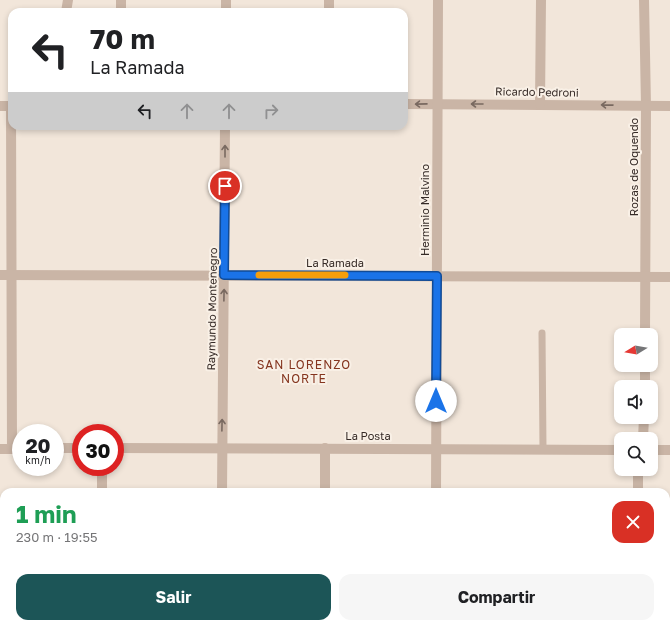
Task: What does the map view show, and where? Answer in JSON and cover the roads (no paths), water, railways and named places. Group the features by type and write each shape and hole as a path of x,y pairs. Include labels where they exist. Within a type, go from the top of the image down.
{"street":[{"name":"Herminio Malvino","path":"436,488 438,0"},
{"path":"540,0 540,104"},
{"name":"Rozas de Oquendo","path":"644,0 646,106 645,328"},
{"name":"Ricardo Pedroni","path":"408,104 670,106"},
{"path":"11,130 11,274 15,424"},
{"name":"Raymundo Montenegro","path":"222,488 225,130"},
{"name":"La Ramada","path":"0,275 670,277"},
{"name":"La Posta","path":"124,448 436,448 614,450"},
{"path":"325,448 325,488"},
{"path":"0,449 12,449"},
{"path":"658,450 670,450"},
{"path":"102,476 102,488"},
{"path":"638,476 638,488"}],"lane":[{"path":"542,333 543,449"}],"district":[{"name":"SAN LORENZO NORTE","path":"304,372"}]}
